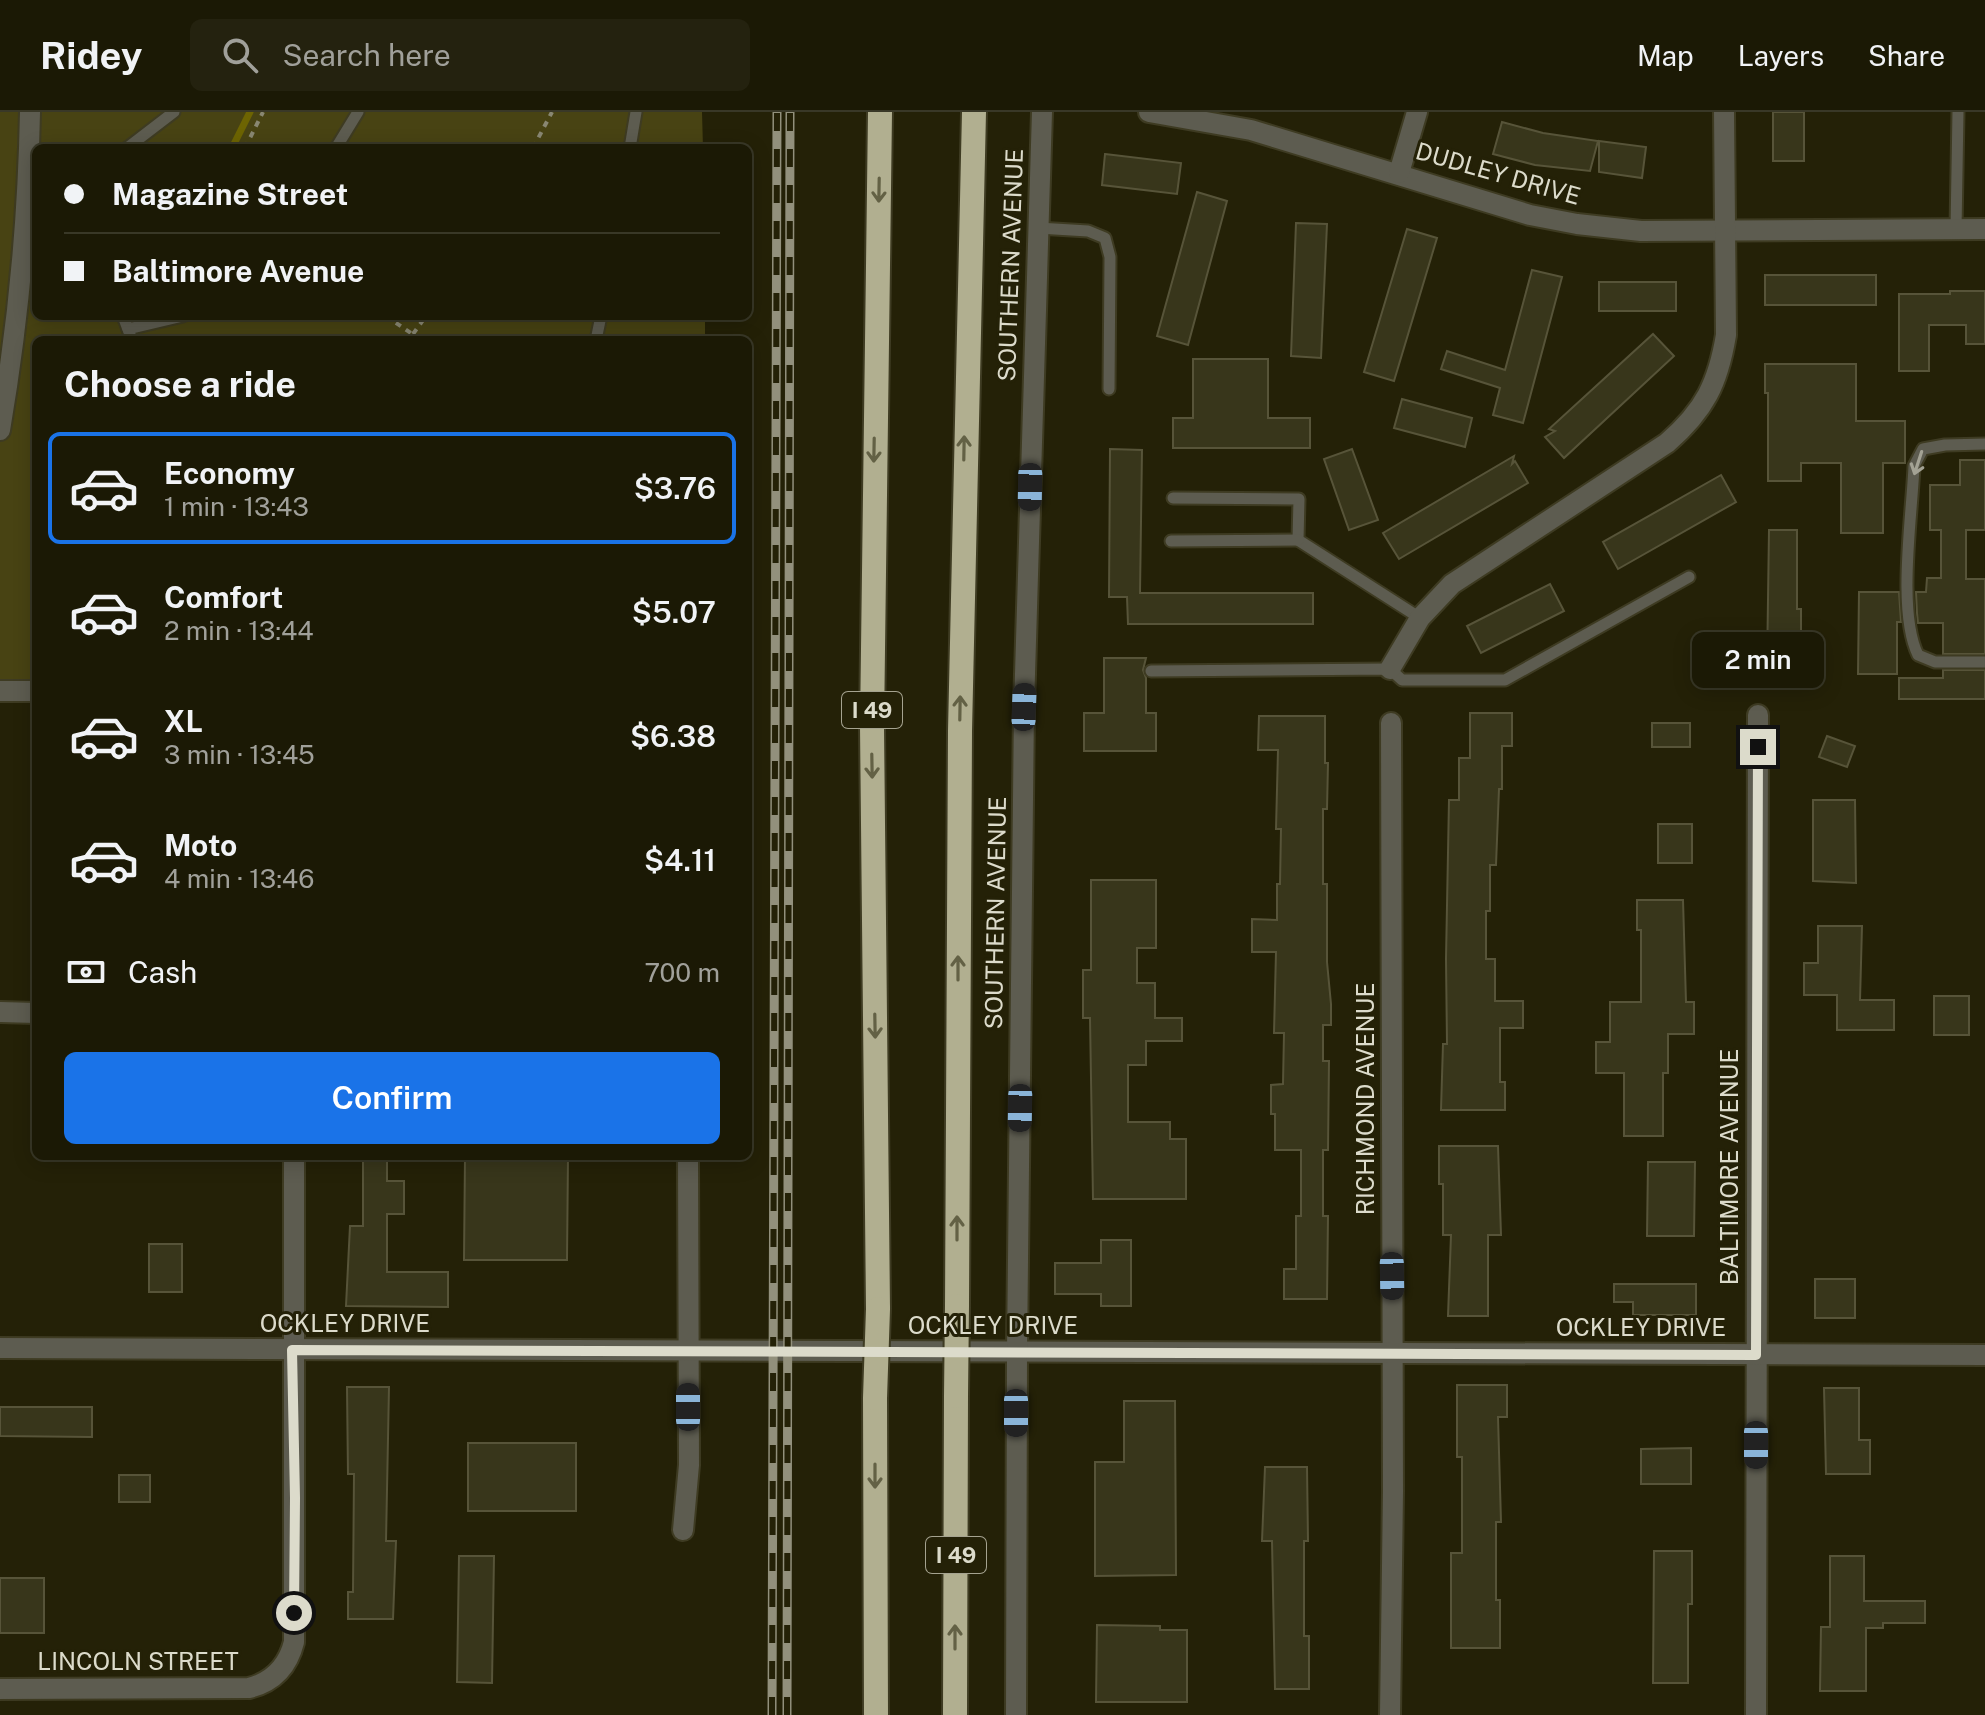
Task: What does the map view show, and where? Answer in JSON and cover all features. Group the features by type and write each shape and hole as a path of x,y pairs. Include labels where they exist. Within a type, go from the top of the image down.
{"highway":[{"name":"I 49","path":"876,1715 875,1398 878,1309 872,726 880,112"},
{"name":"I 49","path":"955,1715 959,771 974,112"}],"street":[{"path":"0,430 20,274 30,112"},
{"name":"SOUTHERN AVENUE","path":"1016,1715 1024,707 1042,112"},
{"name":"DUDLEY DRIVE","path":"1149,112 1251,130 1553,221 1641,231 1985,229"},
{"path":"1399,173 1417,112"},
{"path":"1390,669 1420,618 1452,584 1655,451 1688,425 1708,399 1720,368 1726,335 1724,112"},
{"path":"0,691 32,691"},
{"name":"BALTIMORE AVENUE","path":"1756,1715 1758,715"},
{"name":"RICHMOND AVENUE","path":"1390,1715 1393,1354 1391,723"},
{"path":"0,1012 32,1013"},
{"path":"292,1350 294,1160"},
{"path":"683,1530 688,1476 688,1160"},
{"name":"OCKLEY DRIVE","path":"0,1348 1985,1355"},
{"name":"LINCOLN STREET","path":"0,1689 237,1689 260,1685 286,1663 294,1642 292,1350"}],"lane":[{"path":"132,144 174,112"},
{"path":"338,144 358,112"},
{"path":"631,144 636,112"},
{"path":"1956,229 1958,112"},
{"path":"1038,228 1088,231 1105,238 1110,257 1109,389"},
{"path":"130,335 172,320"},
{"path":"1985,444 1923,449 1914,466 1908,583 1911,640 1918,655 1935,662 1985,662"},
{"path":"1173,498 1299,499 1298,540"},
{"path":"1171,541 1298,540 1420,618"},
{"path":"1151,671 1390,669 1402,680 1505,680 1689,577"}],"path":[{"path":"247,144 263,112"},
{"path":"535,144 552,112"},
{"path":"392,320 416,336"},
{"path":"413,334 423,320"}],"shaded area":[{"path":"0,112 702,112 703,144 32,144 32,320 705,320 705,336 32,336 32,683 0,683"}],"building":[{"path":"1773,112 1804,112 1804,161 1773,161"},
{"path":"1502,122 1543,133 1598,141 1590,171 1535,165 1493,154"},
{"path":"1599,141 1646,147 1642,178 1599,172"},
{"path":"1105,154 1181,163 1177,194 1102,185"},
{"path":"1197,192 1227,201 1188,345 1157,336"},
{"path":"1296,223 1327,224 1321,358 1291,356"},
{"path":"1407,229 1437,238 1394,381 1364,372"},
{"path":"1532,270 1562,277 1523,423 1493,415 1500,388 1441,369 1447,351 1505,370"},
{"path":"1765,275 1876,275 1876,305 1765,305"},
{"path":"1599,282 1676,282 1676,311 1599,311"},
{"path":"1950,291 1985,291 1985,344 1966,344 1966,325 1929,325 1929,371 1899,371 1899,294 1950,294"},
{"path":"1653,334 1674,356 1564,458 1545,437 1555,431 1549,429"},
{"path":"1193,359 1268,359 1268,418 1310,418 1310,448 1173,448 1173,418 1193,418"},
{"path":"1765,364 1856,364 1856,421 1905,421 1905,463 1883,463 1883,533 1841,533 1841,463 1801,463 1801,481 1768,481"},
{"path":"1402,399 1472,418 1465,447 1394,428"},
{"path":"1110,449 1142,450 1140,593 1313,593 1313,624 1128,624 1127,597 1109,597"},
{"path":"1352,449 1378,520 1349,530 1324,459"},
{"path":"1514,456 1512,464 1515,461 1528,483 1399,559 1383,533"},
{"path":"1960,460 1985,460 1985,530 1966,530 1966,579 1985,579 1985,654 1943,654 1943,623 1918,623 1916,592 1926,592 1927,578 1941,578 1941,530 1930,530 1930,485 1960,485"},
{"path":"1721,475 1736,502 1618,569 1603,542"},
{"path":"1769,530 1797,530 1801,669 1767,669"},
{"path":"1550,584 1564,611 1481,653 1467,626"},
{"path":"1859,592 1899,592 1901,622 1897,622 1897,674 1858,674"},
{"path":"1104,658 1146,658 1143,670 1146,678 1146,713 1156,713 1156,751 1084,751 1084,713 1104,713"},
{"path":"1943,670 1985,670 1985,699 1899,699 1899,678 1943,678"},
{"path":"1470,713 1512,713 1512,746 1502,746 1496,865 1490,865 1490,911 1486,911 1486,959 1495,959 1495,1001 1523,1001 1523,1028 1500,1028 1500,1082 1505,1082 1505,1110 1441,1110 1443,1044 1447,1044 1449,800 1459,800 1459,758 1470,758"},
{"path":"1259,716 1325,716 1325,763 1328,763 1327,809 1323,809 1323,884 1327,884 1327,962 1331,1004 1331,1025 1323,1025 1323,1061 1329,1061 1328,1150 1323,1150 1323,1216 1328,1216 1327,1299 1284,1299 1284,1269 1296,1269 1296,1216 1301,1216 1301,1150 1275,1150 1271,1085 1283,1084 1284,1033 1274,1033 1276,952 1252,952 1252,919 1277,920 1277,884 1280,884 1281,829 1276,829 1278,750 1258,750"},
{"path":"1652,723 1690,723 1690,747 1652,747"},
{"path":"1827,736 1855,746 1847,767 1819,757"},
{"path":"1813,800 1855,800 1856,883 1813,881"},
{"path":"1658,824 1692,824 1692,863 1658,863"},
{"path":"1091,880 1156,880 1156,948 1137,948 1137,983 1155,983 1155,1018 1182,1018 1182,1041 1146,1041 1146,1065 1128,1065 1128,1122 1170,1122 1170,1139 1186,1139 1186,1199 1093,1199 1090,1018 1083,1018 1083,970 1091,970"},
{"path":"1637,900 1683,900 1686,1002 1694,1002 1694,1034 1668,1034 1668,1073 1663,1073 1663,1136 1624,1136 1624,1073 1596,1073 1596,1042 1610,1042 1610,1002 1641,1002 1641,930 1637,930"},
{"path":"1818,926 1862,926 1860,1000 1894,1000 1894,1030 1837,1030 1837,995 1804,995 1804,963 1818,963"},
{"path":"1934,996 1969,996 1969,1035 1934,1035"},
{"path":"1439,1146 1498,1146 1501,1235 1488,1235 1488,1316 1448,1316 1451,1235 1443,1235"},
{"path":"363,1160 387,1160 387,1181 404,1181 404,1214 387,1214 387,1272 448,1272 448,1307 346,1306 350,1226 363,1226"},
{"path":"465,1160 568,1160 567,1260 464,1260"},
{"path":"1648,1162 1695,1162 1694,1236 1647,1236"},
{"path":"1101,1240 1131,1240 1131,1306 1101,1306 1101,1294 1055,1294 1055,1263 1101,1263"},
{"path":"149,1244 182,1244 182,1292 149,1292"},
{"path":"1815,1279 1855,1279 1855,1318 1815,1318"},
{"path":"1614,1284 1696,1284 1696,1315 1633,1315 1633,1302 1614,1302"},
{"path":"1457,1385 1507,1385 1507,1417 1498,1417 1501,1522 1496,1522 1496,1600 1500,1600 1500,1648 1451,1648 1451,1553 1462,1553 1462,1457 1457,1457"},
{"path":"347,1387 389,1387 386,1541 396,1541 393,1619 348,1619 348,1592 353,1592 354,1474 348,1474"},
{"path":"1824,1388 1859,1388 1859,1440 1870,1440 1870,1474 1826,1474"},
{"path":"1124,1401 1175,1401 1176,1575 1095,1576 1095,1462 1124,1462"},
{"path":"0,1407 92,1407 92,1437 0,1436"},
{"path":"468,1443 576,1443 576,1511 468,1511"},
{"path":"1691,1448 1691,1484 1641,1484 1641,1449"},
{"path":"1265,1467 1307,1467 1304,1636 1309,1636 1309,1689 1275,1689 1272,1541 1262,1541"},
{"path":"119,1475 150,1475 150,1502 119,1502"},
{"path":"1654,1551 1692,1551 1688,1683 1653,1683"},
{"path":"459,1556 494,1556 492,1683 457,1682"},
{"path":"1830,1556 1864,1556 1864,1601 1925,1601 1925,1623 1883,1623 1883,1628 1866,1628 1866,1691 1820,1691 1821,1627 1830,1627"},
{"path":"0,1578 44,1578 44,1633 0,1633"},
{"path":"1097,1625 1160,1626 1160,1630 1187,1630 1187,1702 1096,1702"}],"waterway":[{"path":"234,144 250,112"}],"railway":[{"path":"772,1715 777,112"},
{"path":"787,1715 790,112"}],"route":[{"path":"294,1613 292,1350 1756,1355 1758,747"}]}
